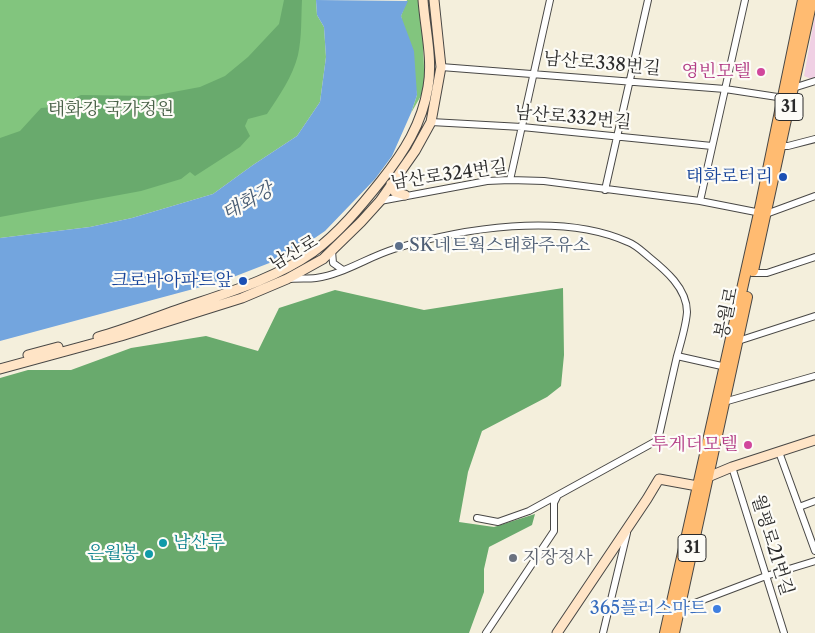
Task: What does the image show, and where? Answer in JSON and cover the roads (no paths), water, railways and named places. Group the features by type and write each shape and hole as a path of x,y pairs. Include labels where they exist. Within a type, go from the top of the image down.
{"main road":[{"name":"남산로","path":"0,363 104,335 208,299 274,274 313,252 349,219 397,161 411,140 420,120 429,86 430,66 423,0"},
{"name":"남산로","path":"0,369 121,336 242,298 287,279 323,259 362,222 380,201 416,151 430,122 441,67 434,0"},
{"path":"664,633 703,484 763,213 787,99 795,40 804,0"},
{"name":"31","path":"787,99 793,88 812,0"},
{"path":"392,184 395,192 405,196"},
{"name":"봉월로","path":"674,633 703,484 724,402 728,368 738,341 753,273 763,213"},
{"path":"557,633 658,479 703,484 732,467 815,440"}],"street":[{"path":"510,180 550,0"},
{"path":"609,190 617,137 648,0"},
{"path":"700,201 745,0"},
{"name":"남산로338번길","path":"441,67 725,89 787,99"},
{"path":"793,88 815,82"},
{"name":"남산로332번길","path":"430,122 522,128 712,146"},
{"path":"777,146 788,146 815,139"},
{"name":"남산로324번길","path":"380,201 487,181 544,181 700,201 763,213"},
{"path":"763,213 815,196"},
{"path":"274,274 287,279 317,278 343,270 392,250 441,236 521,226 556,226 594,230 630,242 666,272 678,286 685,301 687,311 658,440 529,511 498,522 477,518"},
{"path":"332,251 333,263 343,270"},
{"path":"753,273 767,273 815,257"},
{"path":"738,341 815,316"},
{"path":"678,356 728,368"},
{"path":"724,402 815,376"},
{"path":"779,452 815,550"},
{"name":"월평로21번길","path":"732,467 784,633"},
{"path":"486,633 554,531 554,504 557,497"},
{"path":"799,507 815,501"},
{"path":"603,633 628,527"},
{"path":"679,609 766,576 815,561"}],"water":[{"name":"태화강","path":"316,0 408,1 401,16 414,51 417,95 392,156 375,179 325,231 290,255 223,281 0,341 0,238 90,227 132,218 213,194 297,136 320,102 326,57 324,27 317,15"}],"place":[{"name":"영빈모텔","path":"761,72"},
{"name":"태화로터리","path":"783,177"},
{"name":"SK네트웍스태화주유소","path":"399,246"},
{"name":"크로바아파트앞","path":"243,281"},
{"name":"투게더모텔","path":"748,445"},
{"name":"남산루","path":"163,543"},
{"name":"은월봉","path":"149,554"},
{"name":"지장정사","path":"513,558"},
{"name":"365플러스마트","path":"717,609"}],"park label":[{"name":"태화강 국가정원","path":"111,110"}]}
